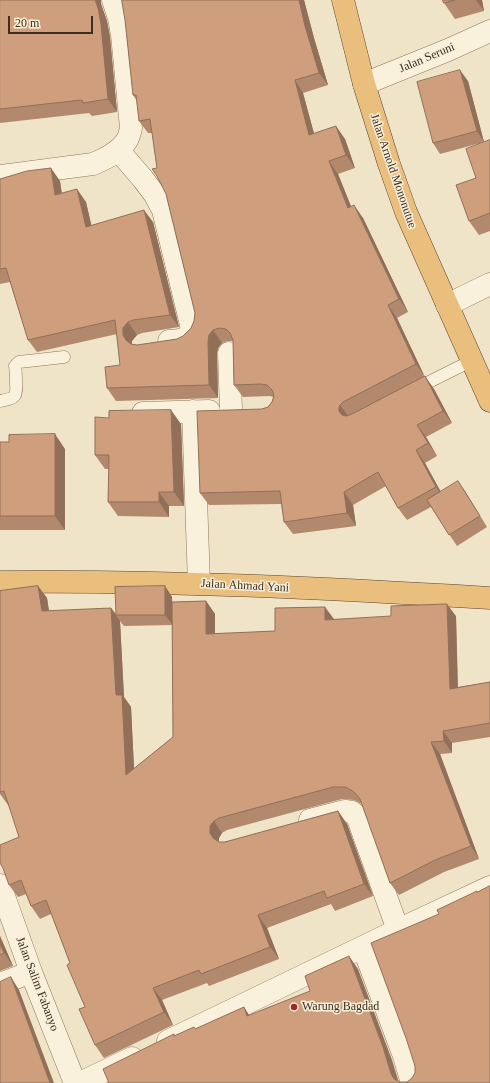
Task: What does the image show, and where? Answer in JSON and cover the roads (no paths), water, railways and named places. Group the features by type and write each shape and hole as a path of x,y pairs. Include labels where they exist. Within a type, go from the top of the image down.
{"highway":[{"name":"Jalan Arnold Mononutue","path":"343,0 364,84 406,212 490,401"},
{"name":"Jalan Ahmad Yani","path":"0,582 58,581 199,584 490,598"}],"street":[{"path":"0,176 93,164 107,159 127,141 131,128 122,35 119,18 113,0"},
{"name":"Jalan Seruni","path":"364,84 448,50 490,31"},
{"path":"118,150 143,179 155,195 163,210 192,329 189,335 184,339 152,344"},
{"path":"447,305 490,284"},
{"path":"229,353 231,410"},
{"path":"124,413 254,410"},
{"path":"193,412 199,584"},
{"path":"292,825 345,811 352,812 357,816 398,930"},
{"name":"Jalan Salim Fabanyo","path":"0,885 31,972 75,1083"},
{"path":"80,1083 490,887"},
{"path":"363,947 404,1056 412,1083"},
{"path":"0,984 31,972"}],"lane":[{"path":"0,401 9,399 17,392 16,366 19,362 64,357"},
{"path":"403,396 471,361"}],"place":[{"name":"Warung Bagdad","path":"294,1007"}]}
